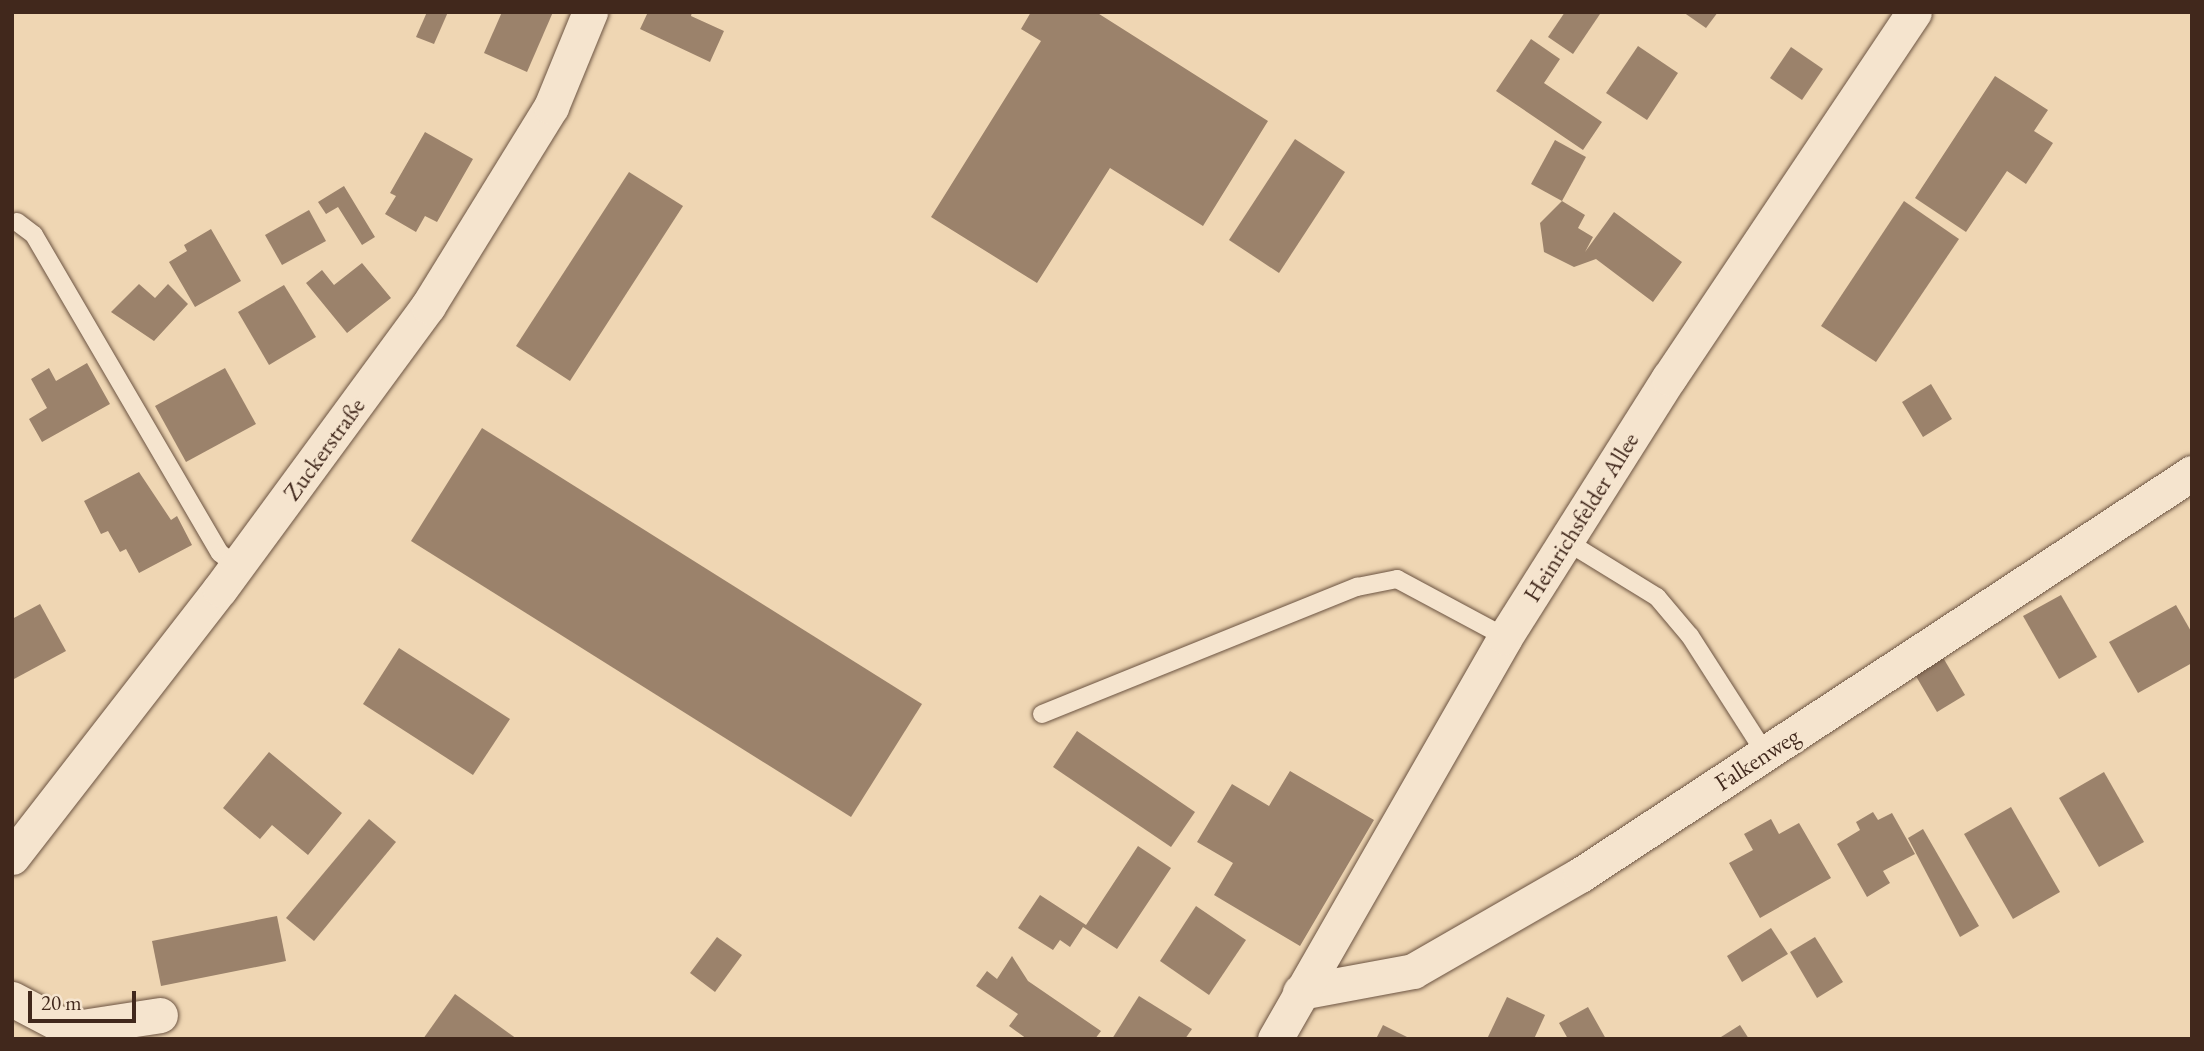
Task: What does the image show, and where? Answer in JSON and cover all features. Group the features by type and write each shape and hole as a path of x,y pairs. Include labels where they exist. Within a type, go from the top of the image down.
{"street":[{"name":"Zuckerstraße","path":"12,856 237,567 428,306 551,107 590,12"},
{"name":"Heinrichsfelder Allee","path":"1275,1039 1505,637 1914,12"},
{"name":"Falkenweg","path":"1300,992 1413,971 1580,875 2192,473"},
{"path":"12,999 69,1029 160,1015"}],"lane":[{"path":"17,222 34,235 220,553 237,567"},
{"path":"1566,541 1657,597 1690,635 1765,754"},
{"path":"1042,714 1357,587 1397,579 1505,637"}],"building":[{"path":"427,12 448,12 434,44 416,37"},
{"path":"502,12 553,12 527,72 484,53"},
{"path":"648,12 692,12 691,16 724,31 710,62 640,29"},
{"path":"1031,12 1096,12 1268,121 1203,226 1110,168 1037,283 931,217 1041,41 1021,29"},
{"path":"1565,12 1600,14 1573,54 1548,37"},
{"path":"1683,12 1718,12 1706,28"},
{"path":"1531,39 1560,59 1544,83 1602,122 1583,150 1496,91"},
{"path":"1638,46 1678,73 1647,120 1606,93"},
{"path":"1791,47 1823,69 1802,100 1770,78"},
{"path":"1995,76 2048,110 2034,131 2053,143 2026,184 2007,171 1966,232 1915,198"},
{"path":"425,132 473,159 437,222 425,216 416,232 385,214 396,196 390,193"},
{"path":"1295,139 1345,172 1279,273 1229,240"},
{"path":"1555,140 1586,157 1562,201 1531,184"},
{"path":"629,172 683,206 570,381 516,346"},
{"path":"344,186 375,237 362,245 338,207 326,214 318,202"},
{"path":"1562,201 1585,215 1578,228 1593,237 1585,252 1614,212 1682,262 1653,302 1596,259 1574,267 1544,252 1540,223"},
{"path":"1904,201 1959,239 1876,362 1821,326"},
{"path":"309,210 326,241 282,265 265,235"},
{"path":"211,229 241,281 195,307 169,262 187,251 184,245"},
{"path":"362,263 391,298 347,333 306,283 322,270 334,285"},
{"path":"139,284 155,298 168,284 188,304 154,341 111,312"},
{"path":"284,285 316,337 269,365 238,312"},
{"path":"87,363 110,404 42,442 29,419 47,408 31,379 49,368 56,381"},
{"path":"225,368 256,424 186,462 155,406"},
{"path":"1931,384 1952,419 1923,437 1902,402"},
{"path":"482,428 922,704 851,817 411,541"},
{"path":"139,472 171,520 177,516 192,545 139,573 126,549 120,552 108,531 101,534 84,501"},
{"path":"2061,595 2097,657 2059,679 2023,616"},
{"path":"40,604 66,651 14,679 12,619"},
{"path":"2176,605 2192,633 2192,663 2138,693 2109,642"},
{"path":"399,648 510,719 473,775 363,704"},
{"path":"1938,649 1965,695 1937,712 1910,666"},
{"path":"1077,731 1195,812 1171,847 1053,767"},
{"path":"269,752 342,813 308,855 272,825 260,839 223,808"},
{"path":"1290,771 1374,820 1300,946 1214,895 1233,863 1197,842 1232,784 1269,806"},
{"path":"2104,772 2144,842 2099,867 2059,798"},
{"path":"2011,807 2060,892 2013,919 1964,834"},
{"path":"1873,812 1878,820 1892,813 1915,854 1883,871 1890,883 1867,897 1837,844 1860,830 1856,822"},
{"path":"369,819 396,842 314,941 286,918"},
{"path":"1771,819 1779,834 1799,823 1831,878 1760,918 1729,863 1753,850 1744,834"},
{"path":"1923,829 1979,926 1960,937 1908,838"},
{"path":"1138,846 1171,868 1117,949 1083,927 1070,947 1060,940 1053,950 1018,928 1040,895 1086,925"},
{"path":"1196,906 1246,940 1209,995 1160,961"},
{"path":"277,916 286,961 161,986 152,941"},
{"path":"1771,928 1788,954 1742,982 1727,956"},
{"path":"717,937 742,955 715,992 690,973"},
{"path":"1815,937 1843,982 1817,998 1790,952"},
{"path":"1012,956 1028,981 1101,1031 1095,1039 1027,1039 1009,1026 1018,1014 976,986 987,971 997,979"},
{"path":"455,994 517,1039 423,1039"},
{"path":"1139,996 1192,1029 1185,1039 1112,1039"},
{"path":"1507,997 1545,1015 1534,1039 1487,1039"},
{"path":"1588,1007 1606,1039 1568,1039 1559,1023"},
{"path":"1383,1025 1411,1039 1376,1039"},
{"path":"1740,1025 1749,1039 1722,1039 1721,1037"}]}
